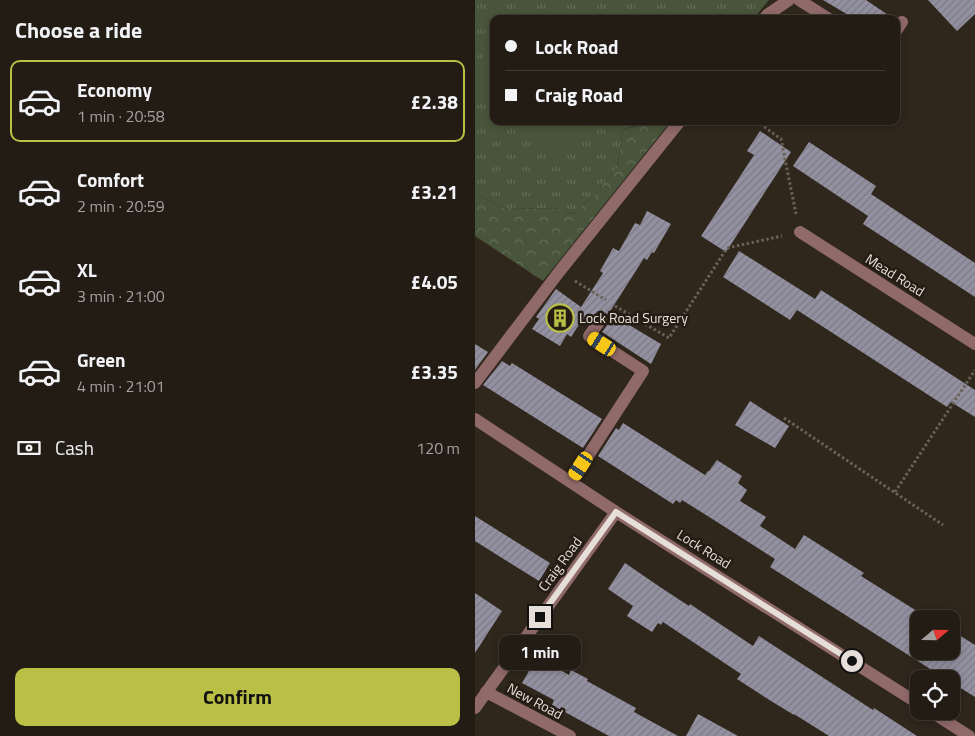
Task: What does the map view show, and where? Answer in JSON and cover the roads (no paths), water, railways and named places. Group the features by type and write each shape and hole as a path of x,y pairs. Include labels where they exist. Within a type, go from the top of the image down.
{"street":[{"path":"768,15 789,0"},
{"path":"799,0 823,15"},
{"path":"475,383 559,272 677,125"},
{"name":"Mead Road","path":"800,232 975,344"},
{"path":"571,482 643,371 589,336 601,320"},
{"name":"Lock Road","path":"475,419 616,512 910,698"},
{"name":"Craig Road","path":"475,708 616,512"},
{"name":"New Road","path":"486,692 570,736"},
{"path":"945,720 969,736"}],"place":[{"name":"Lock Road Surgery","path":"560,318"}]}
